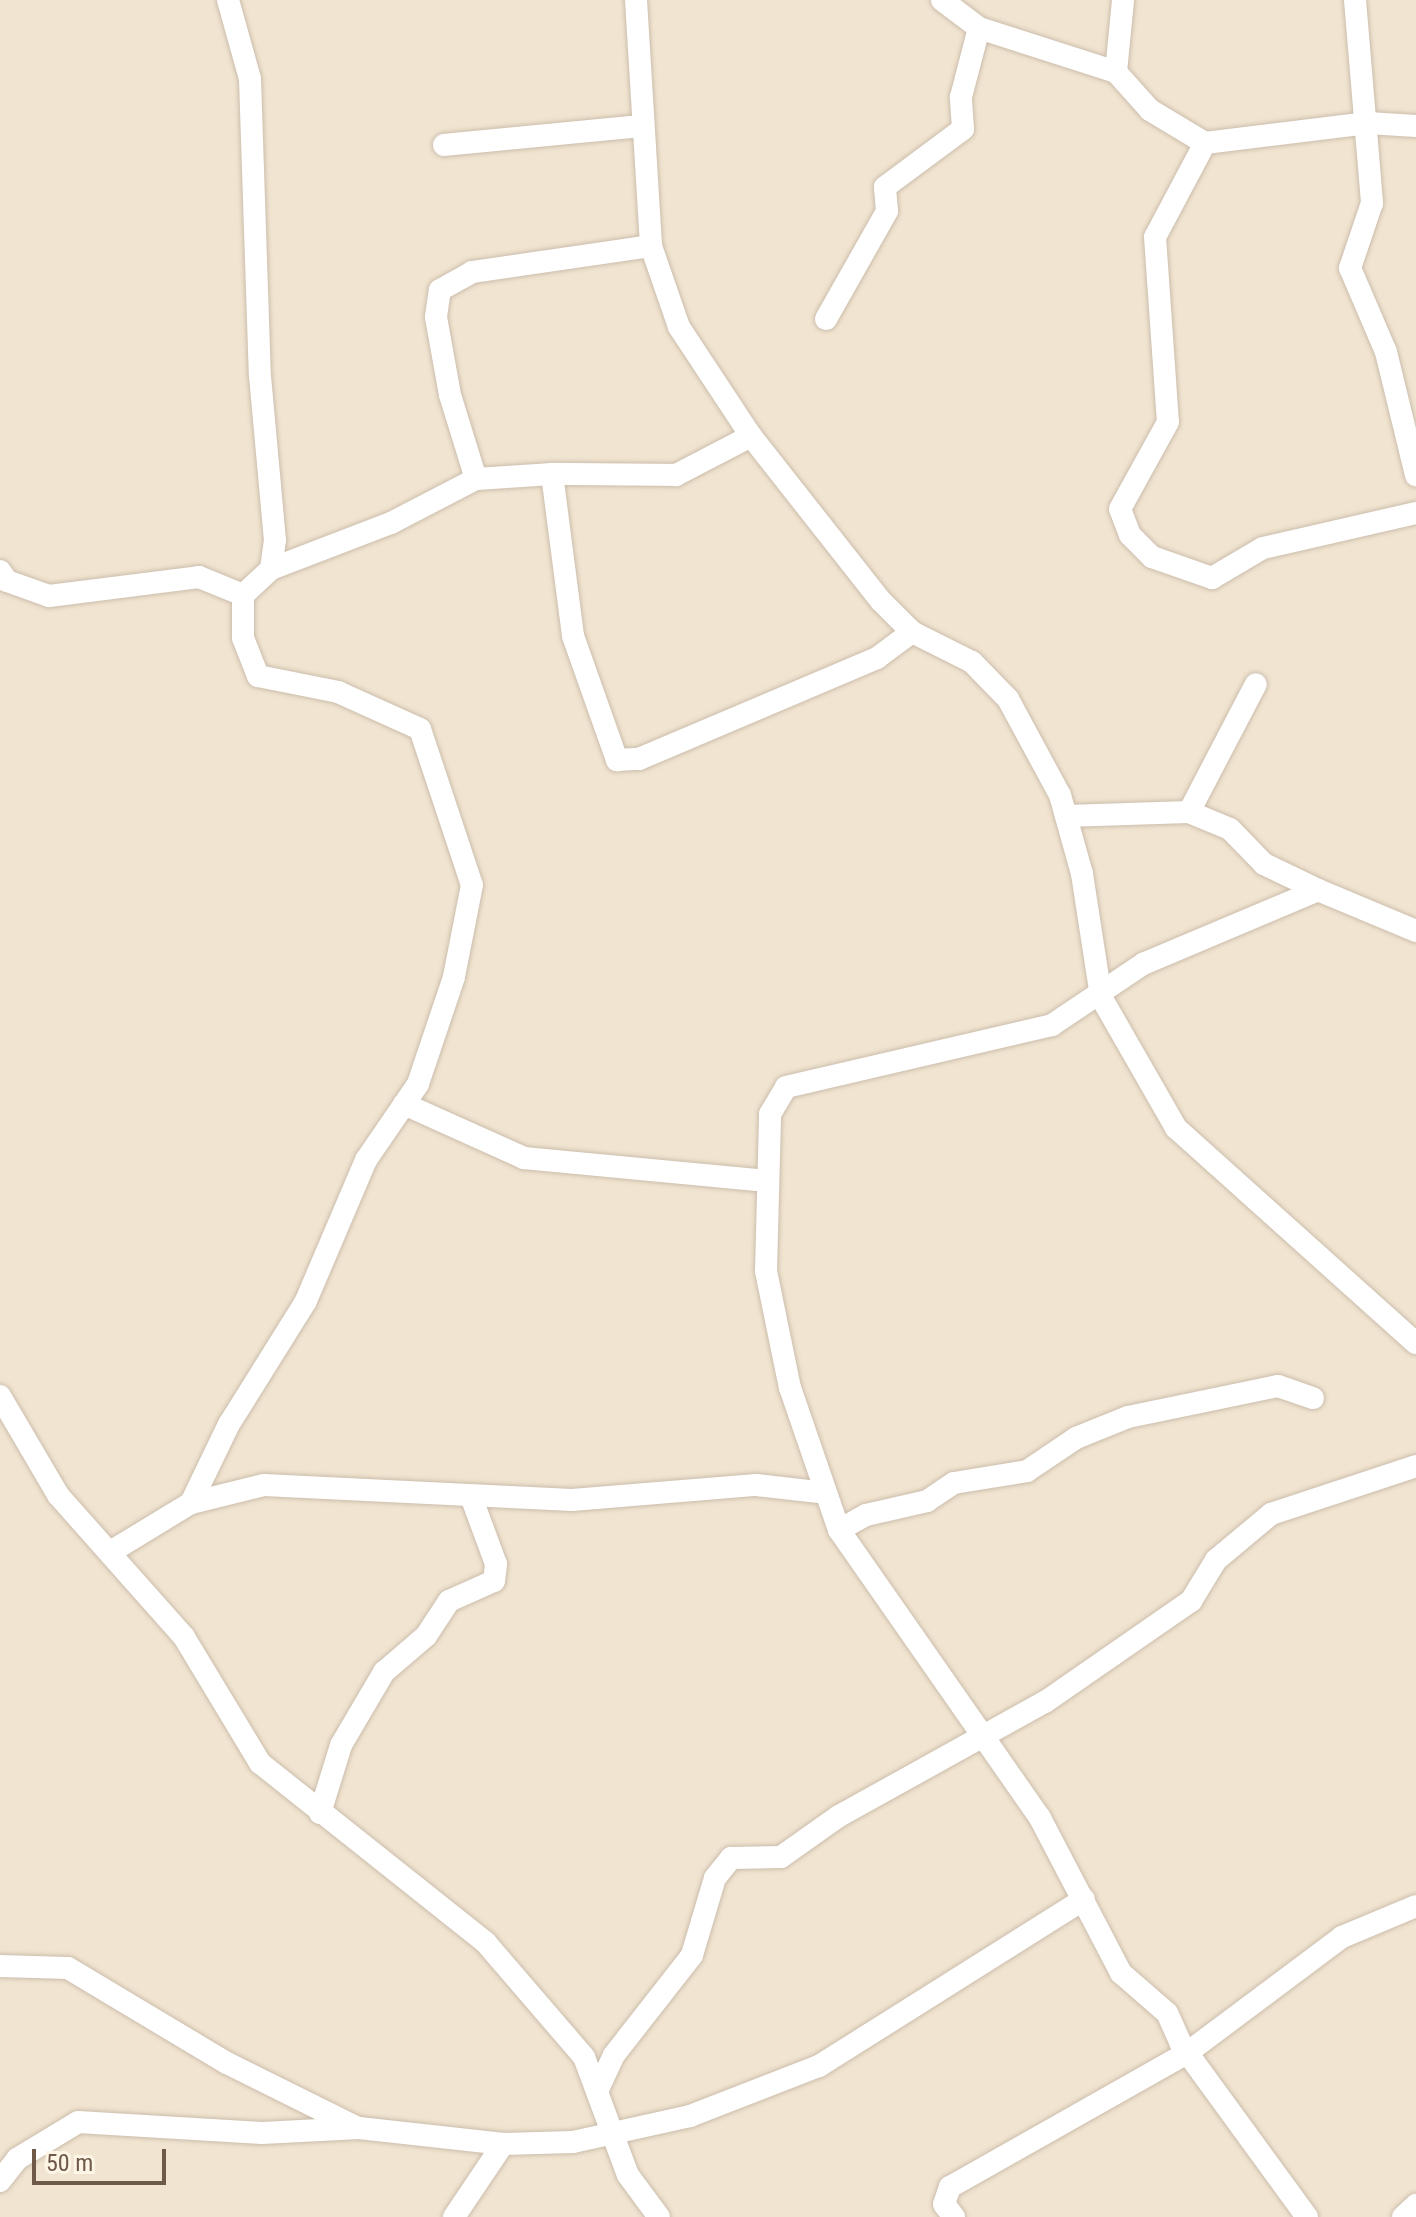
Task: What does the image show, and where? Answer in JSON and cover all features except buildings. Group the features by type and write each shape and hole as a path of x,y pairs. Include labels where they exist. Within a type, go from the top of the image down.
{"street":[{"path":"228,0 250,79 271,569"},
{"path":"636,0 651,246 679,327 751,436 912,632 989,676 1066,816 1101,997 1176,1128 1416,1343"},
{"path":"942,0 979,28 1116,72 1150,110 1205,143 1368,123 1416,126"},
{"path":"1116,72 1123,0"},
{"path":"1355,0 1368,123 1372,203 1350,268 1386,352 1416,475"},
{"path":"826,319 887,211 885,187 963,129 961,97 979,28"},
{"path":"444,145 643,126"},
{"path":"1205,143 1155,237 1168,422 1120,509 1130,535 1152,557 1212,578 1263,548 1416,513"},
{"path":"476,479 450,395 436,317 440,290 472,272 651,246"},
{"path":"191,1503 229,1424 306,1301 366,1160 404,1104 454,977 472,885 446,819 431,745 388,710 258,676 243,638 243,595 271,569 391,523 476,479 552,474 676,475 751,436"},
{"path":"552,474 573,636 617,760 639,759 837,676 912,632"},
{"path":"0,571 7,581 49,596 199,577 243,595"},
{"path":"1189,812 1256,684"},
{"path":"1066,816 1189,812 1230,829 1264,864 1416,931"},
{"path":"1307,2217 1187,2053 1167,2013 1121,1973 1040,1818 982,1742 914,1630 839,1530 774,1312 767,1181 770,1114 786,1087 1052,1025 1101,997 1143,964 1318,890"},
{"path":"404,1104 524,1158 767,1181"},
{"path":"839,1530 866,1515 927,1501 954,1483 1027,1471 1076,1438 1128,1417 1278,1386 1313,1398"},
{"path":"0,1396 58,1495 112,1551 184,1637 260,1763 486,1943 584,2057 599,2087 628,2175 659,2217"},
{"path":"599,2087 614,2055 692,1955 721,1867 731,1858 781,1857 839,1816 982,1742 1191,1601 1216,1560 1271,1514 1416,1466"},
{"path":"112,1551 191,1503 264,1485 472,1499 626,1499 756,1485 826,1493"},
{"path":"320,1813 341,1745 384,1672 426,1636 449,1601 494,1581 496,1564 472,1499"},
{"path":"0,2181 17,2159 78,2122 262,2133 359,2128 503,2144 573,2142 690,2116 819,2066 1084,1899"},
{"path":"954,2217 944,2204 950,2187 1187,2053 1342,1937 1416,1906"},
{"path":"0,1966 68,1968 227,2063 359,2128"},
{"path":"454,2217 503,2144"},
{"path":"1403,2217 1416,2205"}],"shaded area":[{"path":"0,0 1416,0 1416,2217 0,2217"}]}
